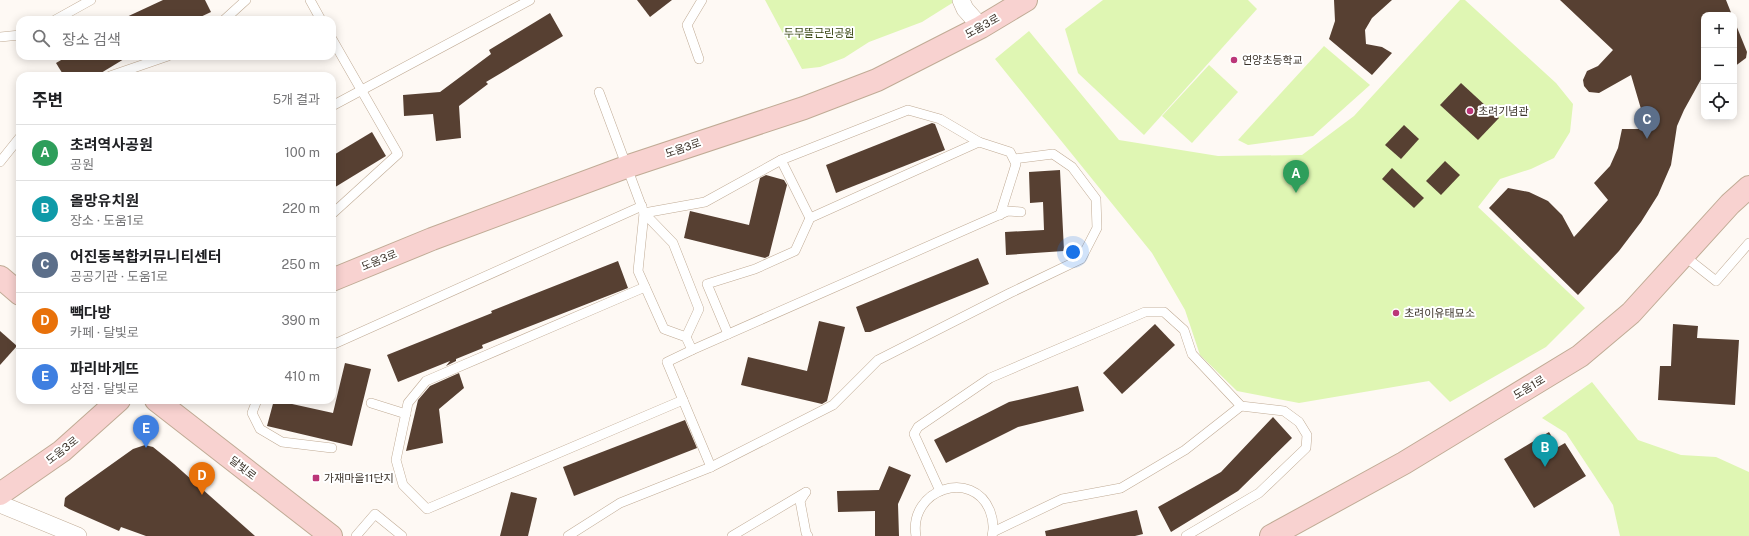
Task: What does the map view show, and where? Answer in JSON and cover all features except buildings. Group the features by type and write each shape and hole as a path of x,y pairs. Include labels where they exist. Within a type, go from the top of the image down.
{"street":[{"path":"960,0 965,9 982,27"},
{"name":"도움3로","path":"336,278 432,239 626,167 804,108 877,80 982,27 1026,0"},
{"name":"도움1로","path":"1270,536 1292,528 1580,356 1630,313 1730,204 1749,186"},
{"path":"0,277 16,291"},
{"name":"도움3로","path":"0,494 62,451 115,404"},
{"name":"달빛로","path":"161,404 331,536"},
{"path":"0,504 78,536"}],"lane":[{"path":"62,16 91,0"},
{"path":"228,16 246,0"},
{"path":"310,0 319,16"},
{"path":"336,104 530,0"},
{"path":"699,59 687,25 702,0"},
{"path":"0,37 16,36"},
{"path":"336,46 398,154 336,210"},
{"path":"122,72 156,60"},
{"path":"599,92 643,209 673,243 699,309 686,337"},
{"path":"336,343 643,209 705,202 781,160 908,110 940,119 979,142 1010,152 1016,164 1000,215"},
{"path":"0,162 16,142"},
{"path":"728,334 707,284 755,269 795,251 810,218 979,142"},
{"path":"568,536 620,503 711,467 833,405 878,360 1081,259 1097,228 1096,199 1072,167 1053,154 1014,159"},
{"path":"781,160 810,218"},
{"path":"643,209 638,271 664,328 686,337 692,350"},
{"path":"711,467 667,362 1008,211 1021,212"},
{"path":"1683,255 1716,281 1749,243"},
{"path":"645,287 426,381 408,403 396,460 403,485 427,510 683,400"},
{"path":"940,491 914,434 918,427 990,378 1144,312 1164,312 1184,330 1192,354 1241,406 1284,411 1299,422 1307,435 1306,448 1259,493 1186,536"},
{"path":"371,403 406,414"},
{"path":"255,404 252,413 260,429 282,442 332,448"},
{"path":"916,536 915,528 917,515 923,504 932,495 940,491 956,488 969,491 980,497 988,507 992,519 992,534 1062,499 1121,488 1185,450 1241,406"},
{"path":"732,536 806,492 800,501 806,533 808,536"},
{"path":"356,536 375,514 402,536"}],"green space":[{"name":"두무뜰근린공원","path":"765,0 957,0 922,22 869,42 844,58 820,67 802,69"},
{"path":"1103,0 1248,0 1257,9 1144,135 1078,73 1065,29"},
{"path":"1460,0 1465,0 1556,83 1573,104 1570,132 1554,158 1531,169 1500,179 1478,207 1585,308 1546,347 1450,402 1429,381 1299,403 1237,391 1200,355 1185,310 1152,253 995,59 1029,31 1119,140 1218,156 1302,155 1354,116"},
{"path":"1324,46 1370,85 1313,136 1248,145 1238,140"},
{"path":"1209,65 1238,92 1192,143 1162,116"},
{"path":"1592,382 1638,440 1681,455 1716,457 1749,472 1749,536 1620,536 1613,505 1566,433 1542,418"}],"place":[{"name":"연양초등학교","path":"1234,60"},
{"name":"초려기념관","path":"1470,111"},
{"name":"어진동복합커뮤니티센터","path":"1647,139"},
{"name":"초려역사공원","path":"1296,193"},
{"name":"초려이유태묘소","path":"1396,313"},
{"name":"파리바게뜨","path":"146,448"},
{"name":"올망유치원","path":"1545,467"},
{"name":"가재마을11단지","path":"316,478"},
{"name":"빽다방","path":"202,495"}]}
